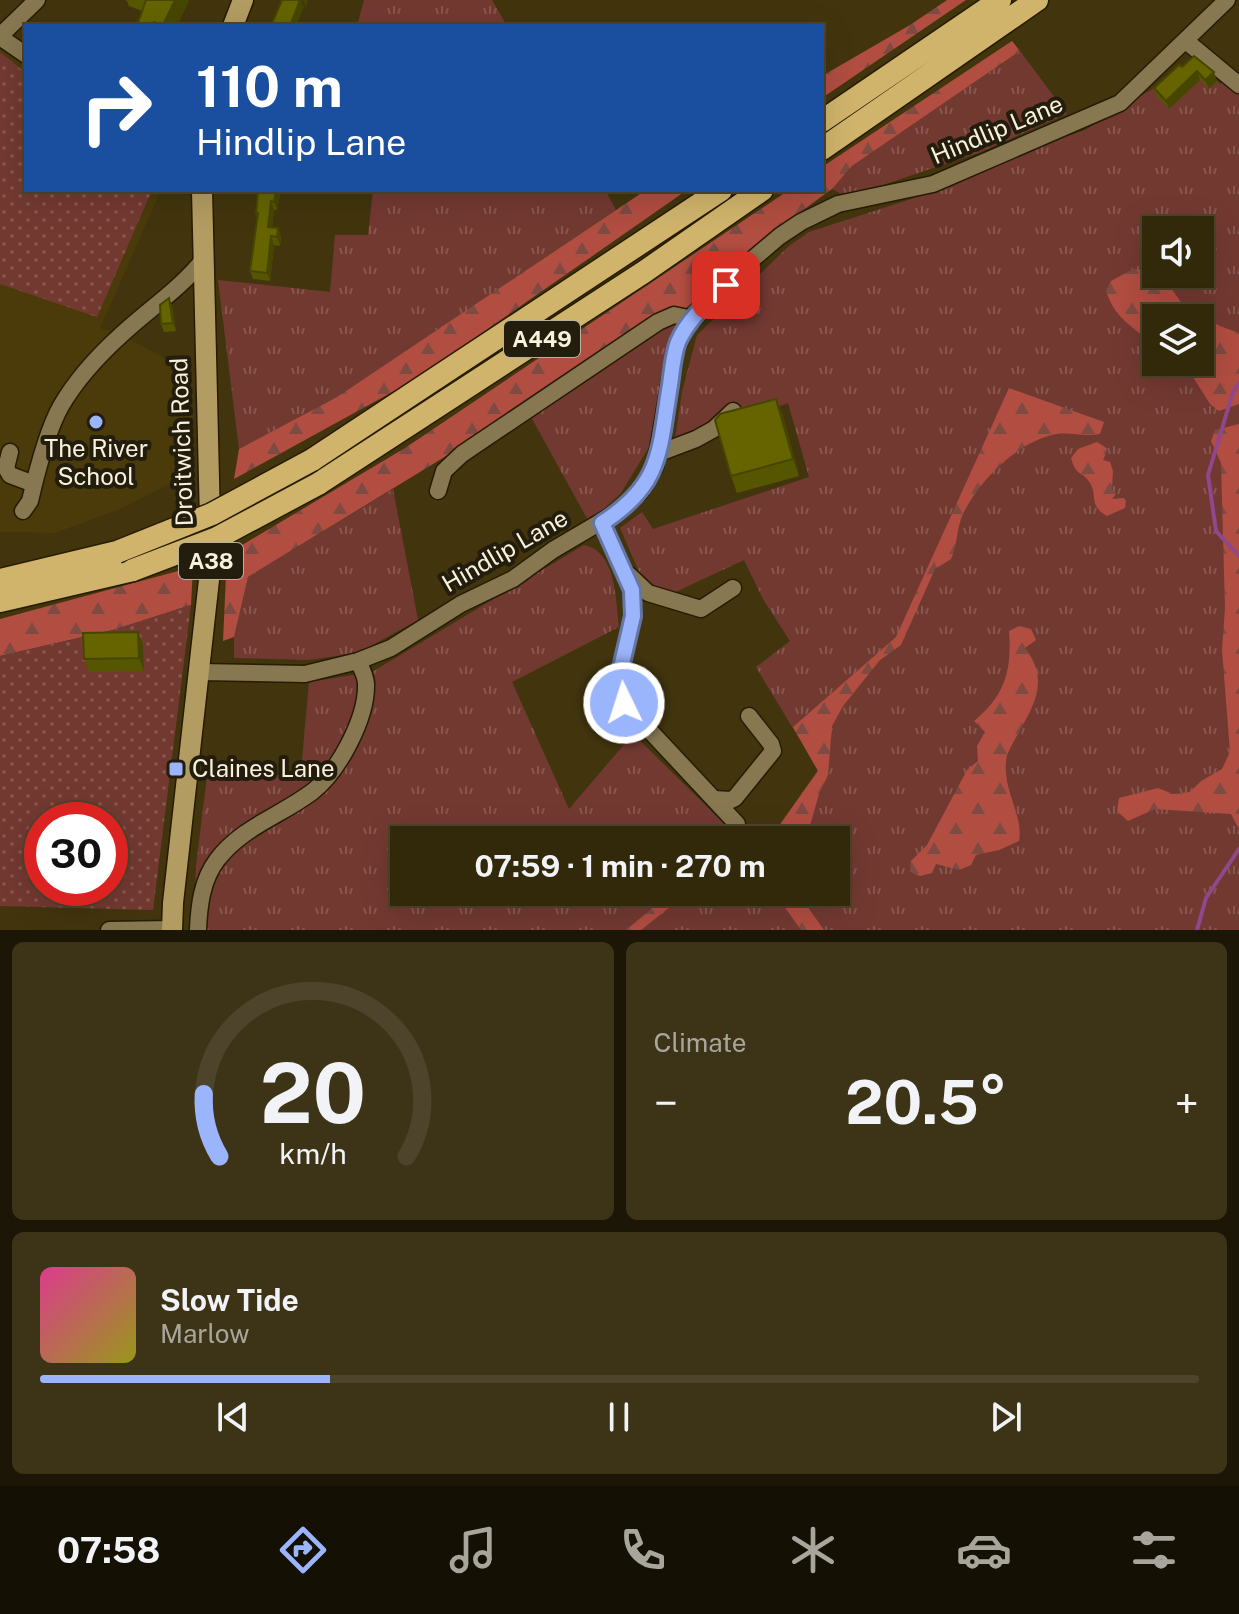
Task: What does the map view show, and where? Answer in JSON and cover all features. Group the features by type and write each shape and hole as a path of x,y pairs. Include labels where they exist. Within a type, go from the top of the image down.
{"highway":[{"path":"824,120 1000,0"},
{"path":"824,148 1037,0"},
{"name":"A449","path":"0,580 117,552 212,514 312,460 718,192"},
{"name":"A449","path":"0,601 133,570 217,538 318,484 644,272 759,192"}],"main road":[{"path":"234,24 243,0"},
{"name":"Droitwich Road","path":"172,929 211,562 202,192"}],"street":[{"path":"24,54 0,37 37,0"},
{"name":"Hindlip Lane","path":"199,672 305,674 358,661 391,648 461,604 513,579 553,550 602,523 640,492 649,479 659,453 675,352 685,328 748,263 801,222 838,204 933,184 1120,103 1227,0"},
{"path":"1186,41 1239,85"},
{"path":"23,511 30,501 52,427 62,405 77,384 122,335 189,278 204,259"},
{"path":"438,491 444,471 462,454 638,335 674,315 693,319"},
{"path":"659,453 714,429 728,413 753,406"},
{"path":"10,452 6,468 10,475 34,484"},
{"path":"602,523 632,590 633,616 617,685 624,703 737,824"},
{"path":"625,571 648,593 701,609 733,588"},
{"path":"198,930 202,893 215,862 247,831 315,789 339,759 360,721 365,703 367,681 358,661"},
{"path":"714,799 735,798 773,751 749,716"},
{"path":"109,930 172,929"}],"shaded area":[{"name":"The River School","path":"0,45 24,63 24,192 160,192 100,328 122,335 190,372 193,472 120,509 55,533 0,532"}],"green space":[{"path":"364,0 492,0 506,24 358,24"},
{"path":"947,0 966,0 824,97 824,75"},
{"path":"1012,41 1020,51 852,166 832,189 680,313 248,577 234,637 223,641 227,554 405,448 786,192 824,192 824,166"},
{"path":"1020,51 1067,114 978,153 847,197 832,189 852,166"},
{"path":"0,52 24,71 24,192 151,192 97,317 0,284"},
{"path":"1200,62 1220,84 1223,81 1239,93 1239,930 193,930 196,866 207,776 262,777 301,771 309,682 372,672 584,545 595,549 608,566 615,591 619,627 512,682 569,809 633,734 727,826 390,826 390,906 850,906 850,826 779,826 818,770 756,667 790,641 763,599 744,560 669,595 643,581 620,528 642,512 653,529 809,477 788,403 674,446 682,392 697,335 789,246 809,232 933,192 994,162 1085,130 1164,82 1180,67"},
{"path":"373,192 606,192 616,210 337,397 239,449 218,280 330,292 335,235 368,235"},
{"path":"643,192 684,192 416,379 234,479 239,449 337,397"},
{"path":"1133,269 1142,270 1142,288 1170,288 1182,304 1142,304 1142,335 1114,308 1106,290 1111,281"},
{"path":"680,313 662,368 652,442 621,493 589,522 525,406"},
{"path":"1214,323 1239,333 1239,404 1219,411 1210,404 1193,377 1214,376"},
{"path":"1009,388 1104,422 1100,434 1057,434 1029,444 1003,463 980,487 961,518 951,559 935,569 901,645 880,660 843,706 832,726 828,775 810,826 779,826 818,771 793,727 896,637"},
{"path":"1239,424 1239,829 1231,814 1155,809 1128,821 1117,811 1119,798 1158,788 1173,794 1190,792 1201,781 1222,769 1230,752 1222,650 1225,608 1221,463 1211,441 1215,430"},
{"path":"1097,442 1108,449 1103,460 1110,462 1113,471 1112,489 1116,494 1112,499 1124,498 1126,501 1125,508 1107,516 1097,508 1090,483 1077,471 1071,458 1078,449"},
{"path":"393,489 418,620 358,653 308,660 234,658 234,637 248,577"},
{"path":"193,567 191,605 113,630 0,656 0,619"},
{"path":"191,605 153,910 0,906 0,656 113,630"},
{"path":"1019,626 1031,629 1036,640 1025,648 1038,676 1034,702 1007,755 1007,779 1020,831 1019,841 976,855 971,865 959,870 936,864 932,873 920,876 910,872 911,861 927,845 967,770 978,761 977,746 985,732 974,721 985,712 999,692 1009,658 1009,631"},
{"path":"655,906 671,906 641,930 626,930"},
{"path":"784,906 807,906 824,930 801,930"}],"building":[{"path":"146,0 175,0 163,24 138,23"},
{"path":"282,0 300,0 291,24 272,24"},
{"path":"1194,56 1214,72 1205,80 1197,71 1166,101 1154,88"},
{"path":"258,192 276,192 274,202 271,201 268,227 278,228 277,237 271,236 267,273 250,271"},
{"path":"169,298 173,323 161,324 160,305"},
{"path":"776,399 793,459 731,476 715,420 720,414"},
{"path":"138,632 139,658 84,659 83,633"}],"waterway":[{"path":"1239,383 1233,392 1208,475 1216,531 1239,556"},
{"path":"1197,930 1206,898 1239,849"}],"place":[{"name":"The River School","path":"96,422"},
{"name":"Claines Lane","path":"176,769"}],"route":[{"path":"624,703 617,685 633,616 632,590 602,523 640,492 649,479 659,453 678,343 685,328 726,285"}]}
